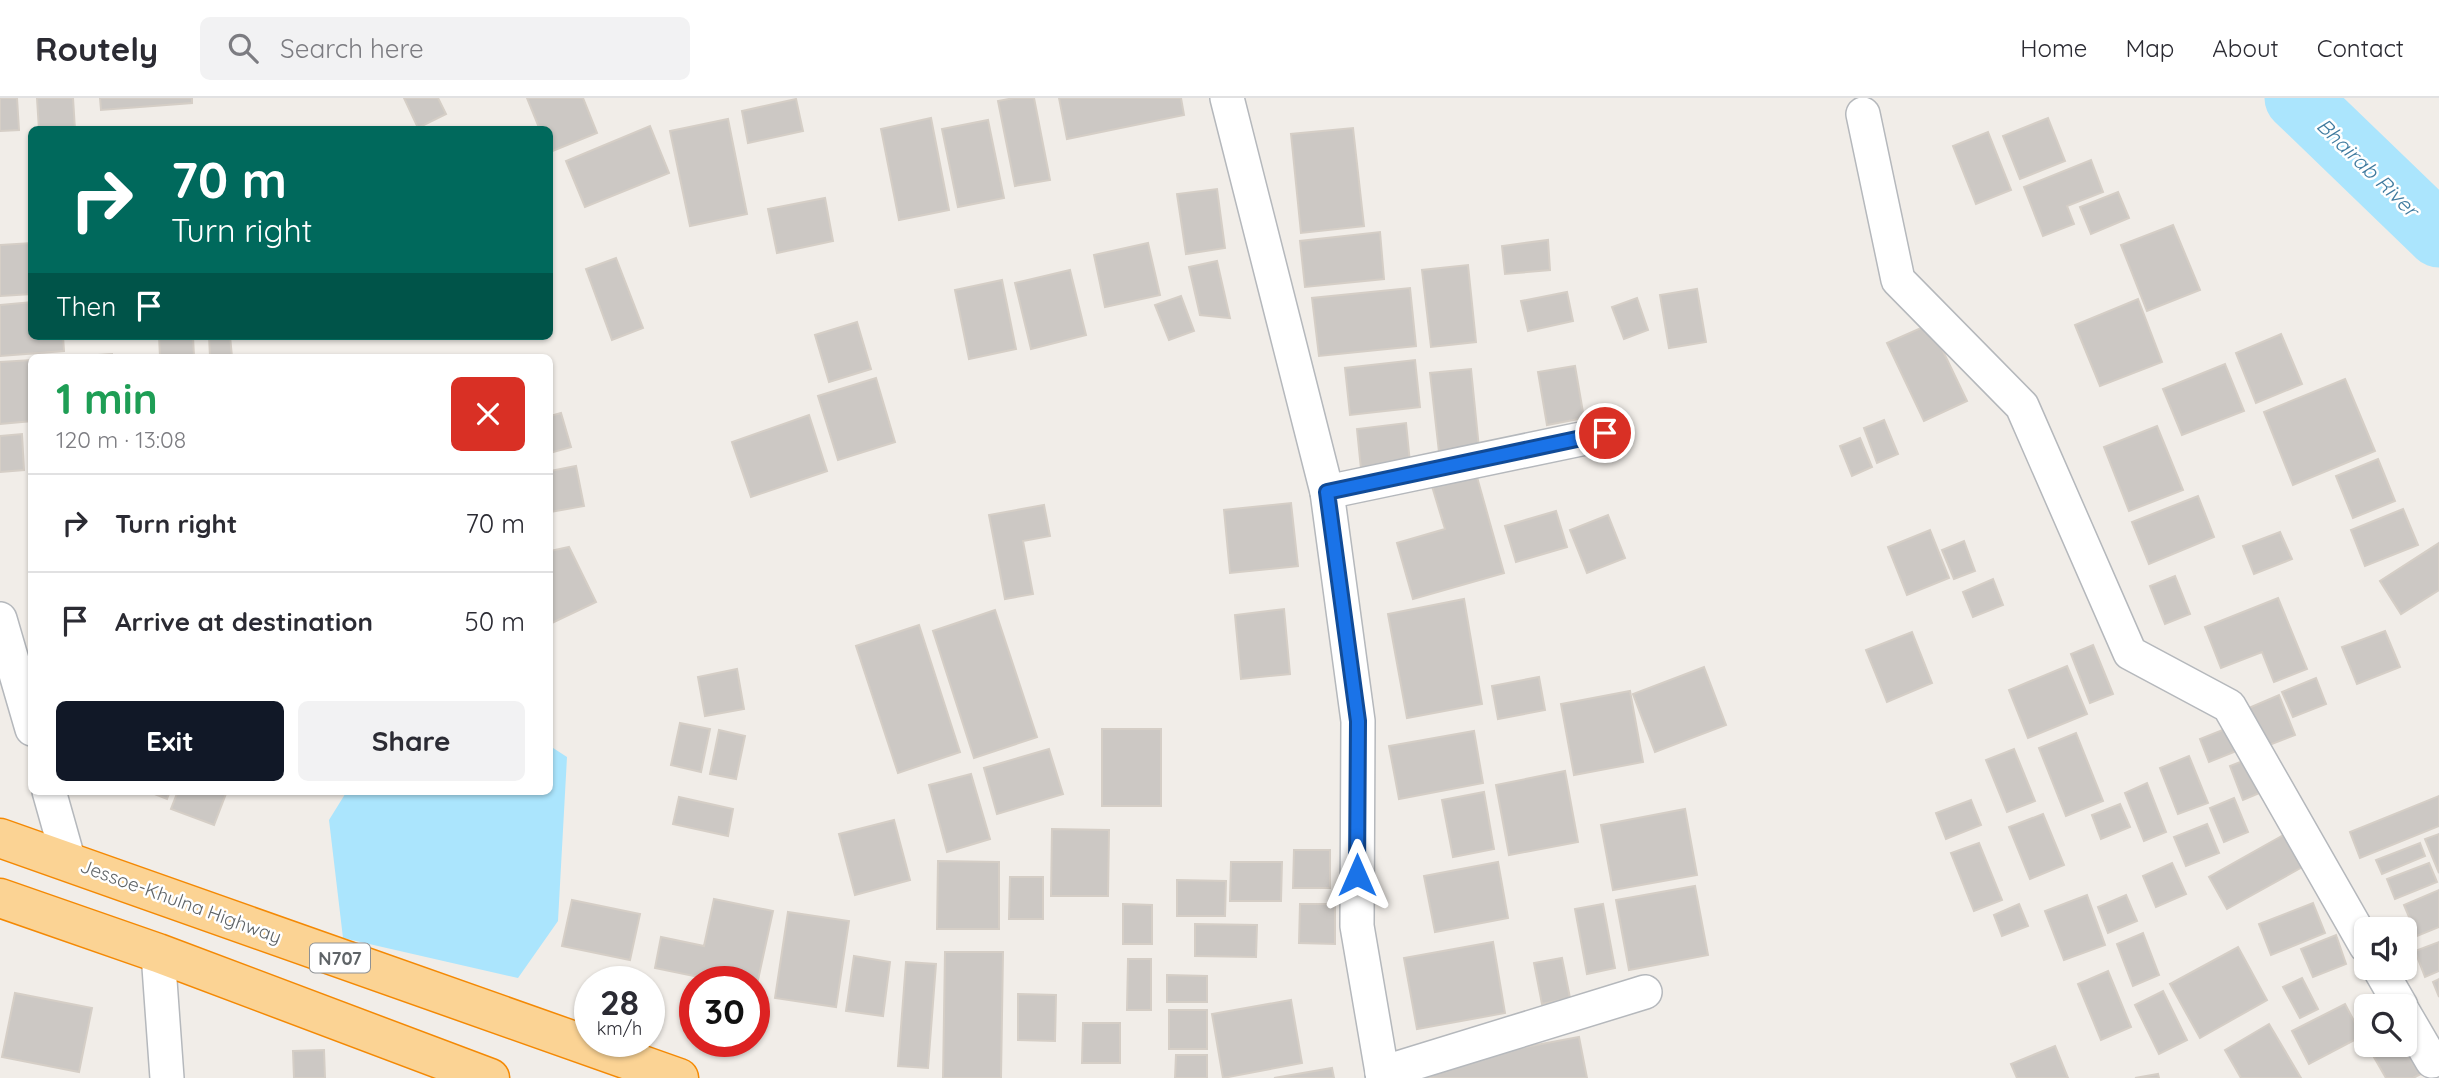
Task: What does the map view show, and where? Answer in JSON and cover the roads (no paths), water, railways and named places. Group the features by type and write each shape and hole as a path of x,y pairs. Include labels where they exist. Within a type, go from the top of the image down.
{"highway":[{"name":"Jessoe-Khulna Highway","path":"0,838 679,1078"},
{"path":"0,898 158,953 490,1078"}],"street":[{"path":"1227,98 1327,492 1358,721 1357,926 1383,1075 1645,992"},
{"path":"1863,114 1898,280 2022,406 2130,653 2229,706 2354,925"},
{"path":"1327,492 1605,433"},
{"path":"0,619 28,715"},
{"path":"50,795 69,862"},
{"path":"158,953 167,1078"},
{"path":"2417,1038 2435,1072"}],"water":[{"path":"553,748 567,757 558,921 518,978 343,938 329,820 345,795 553,795"}],"waterway":[{"name":"Bhairab River","path":"2297,98 2439,235"}]}
